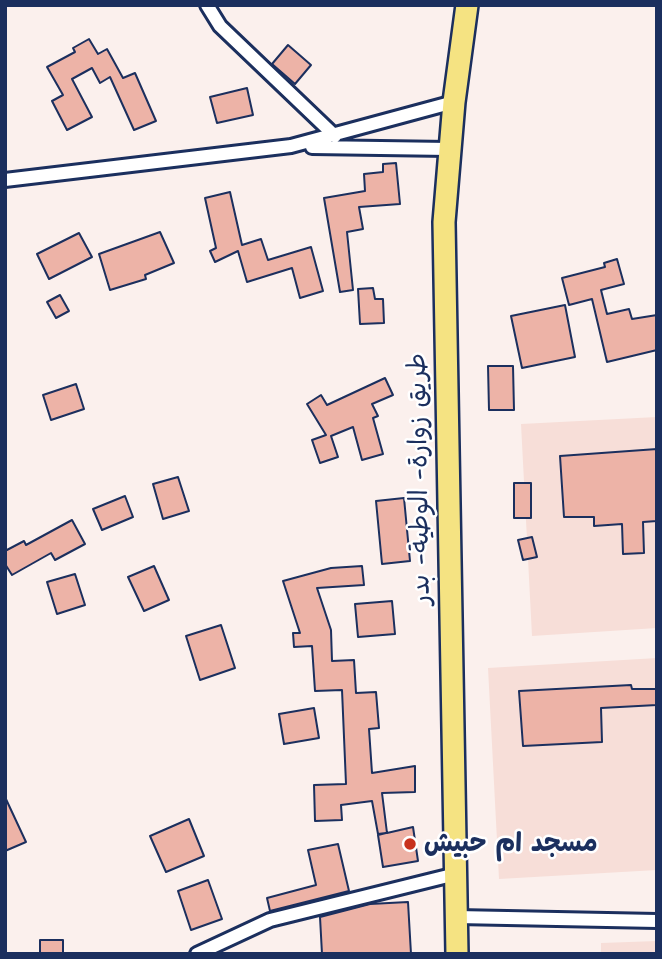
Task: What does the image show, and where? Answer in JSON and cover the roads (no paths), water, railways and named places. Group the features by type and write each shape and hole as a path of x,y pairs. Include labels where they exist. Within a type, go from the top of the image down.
{"highway":[{"name":"طريق زوارة- الوطية- بدر","path":"457,954 443,222 454,102 467,5"}],"street":[{"path":"207,5 220,26 335,136"},
{"path":"5,180 291,146 454,102"},
{"path":"291,146 449,149"},
{"path":"197,954 270,920 456,874"},
{"path":"457,917 657,921"}],"place":[{"name":"مسجد ام حبيش","path":"410,844"}]}
